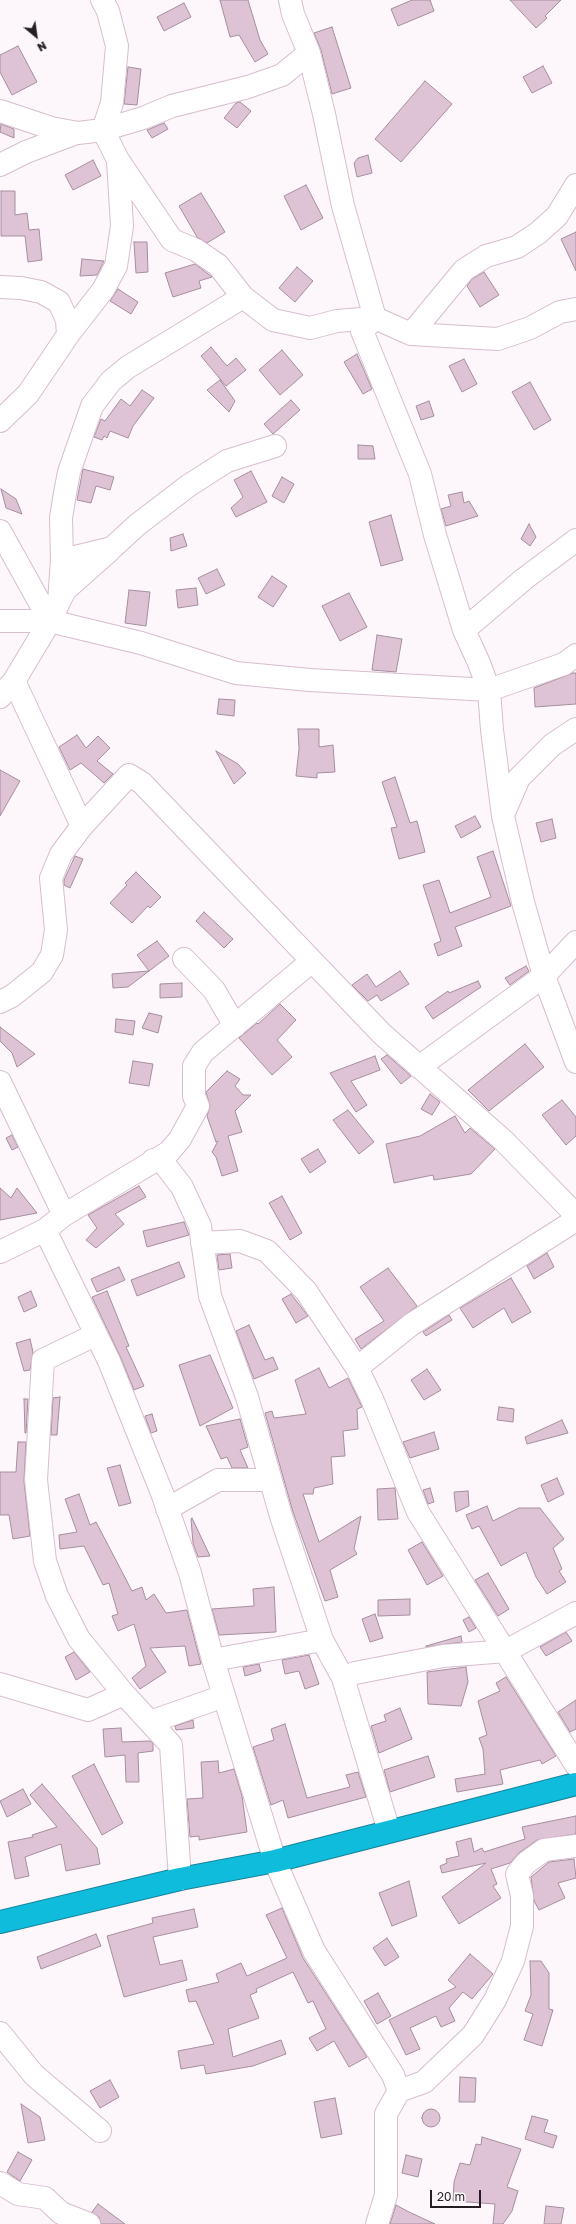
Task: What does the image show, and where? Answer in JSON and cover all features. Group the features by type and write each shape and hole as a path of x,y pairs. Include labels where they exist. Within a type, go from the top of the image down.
{"highway":[{"path":"0,1922 180,1879 275,1861 576,1784"}],"street":[{"path":"102,0 108,10 116,46 112,103 103,130 118,160 172,240 196,250 218,265 243,298 273,320 310,328 337,321 374,318 411,334 498,339 530,328 560,312 576,309"},
{"path":"288,5 309,53 324,114 343,206 374,318"},
{"path":"0,165 26,152 78,133 103,130 143,118 172,106 248,87 282,75 309,53"},
{"path":"1,108 51,128 78,133"},
{"path":"0,421 28,394 68,335 103,290 116,266 122,226 118,160"},
{"path":"411,334 464,270 486,256 517,247 538,233 557,216 576,185"},
{"path":"0,287 21,288 41,292 59,302 67,320 68,335"},
{"path":"55,612 62,559 62,518 69,472 92,406 111,381 128,367 243,298"},
{"path":"374,318 362,331 420,474 435,535 464,630 489,690 492,730 503,816 522,902 544,976 576,1062"},
{"path":"0,697 14,681 55,612 65,590 137,525 182,490 228,461 275,446"},
{"path":"0,531 55,612"},
{"path":"464,630 524,579 576,540"},
{"path":"62,559 112,548"},
{"path":"0,621 55,612 142,643 236,673 310,680 489,690 564,664 576,656"},
{"path":"14,681 82,826"},
{"path":"503,816 519,778 552,745 576,729"},
{"path":"0,1002 12,996 42,972 52,955 56,930 51,878 61,854 82,826 129,775 142,783 382,1034 504,1141 576,1215"},
{"path":"419,1067 544,976 576,942"},
{"path":"184,959 214,990 235,1026"},
{"path":"0,1252 45,1230 64,1215 153,1160 169,1152 180,1139 198,1106 194,1096 194,1066 203,1052 312,961"},
{"path":"0,1082 64,1215"},
{"path":"153,1160 162,1161 182,1187 200,1226 210,1296 247,1397 270,1480 322,1640 343,1678 389,1831"},
{"path":"357,1368 412,1324 576,1220"},
{"path":"45,1230 108,1360 167,1509 190,1573 213,1660 275,1861 314,1951 393,2074 399,2091"},
{"path":"202,1243 240,1240 267,1251 306,1291 357,1368 372,1399 418,1512 576,1765"},
{"path":"96,1335 43,1360 36,1480 45,1561 57,1596 79,1639 124,1694 171,1744 180,1879"},
{"path":"167,1509 218,1480 270,1480"},
{"path":"343,1678 355,1673 443,1656 506,1651 576,1613"},
{"path":"213,1660 322,1640"},
{"path":"0,1684 88,1710 124,1694"},
{"path":"150,1722 224,1696"},
{"path":"377,2224 386,2195 386,2114 399,2091 424,2082 473,2036 495,2000 513,1961 522,1926 522,1896 518,1874 526,1863 544,1850 576,1846"},
{"path":"0,2033 34,2075 100,2131"},
{"path":"0,2183 18,2194 45,2198 61,2213 89,2224"}],"building":[{"path":"220,0 248,0 260,40 268,54 255,62 239,35 230,37"},
{"path":"412,0 430,0 434,11 398,26 391,9"},
{"path":"510,0 561,0 545,16 547,18 536,28"},
{"path":"184,3 191,17 164,31 157,17"},
{"path":"332,27 351,88 332,94 321,50 314,33"},
{"path":"18,46 37,82 12,95 0,72 0,55"},
{"path":"543,66 552,83 532,93 523,77"},
{"path":"128,67 141,69 137,105 124,104"},
{"path":"425,81 452,104 401,162 375,139"},
{"path":"240,102 251,111 237,128 224,118 236,103"},
{"path":"164,123 168,129 152,138 147,130"},
{"path":"1,124 14,129 14,138 0,132"},
{"path":"368,155 372,173 357,177 354,163 358,158"},
{"path":"93,160 101,176 73,190 65,175"},
{"path":"306,185 323,218 301,230 284,196"},
{"path":"1,191 15,191 15,215 27,213 29,230 39,229 42,260 28,262 25,236 1,236"},
{"path":"201,193 225,232 207,243 197,237 179,206"},
{"path":"576,232 576,271 561,239"},
{"path":"134,242 147,242 148,272 136,273"},
{"path":"82,259 104,261 97,275 80,276"},
{"path":"195,264 212,277 199,281 201,288 173,297 165,273"},
{"path":"297,267 313,281 295,302 279,288"},
{"path":"484,272 499,295 480,307 467,286 472,279"},
{"path":"118,289 138,302 131,314 110,301"},
{"path":"211,347 227,366 236,358 246,370 226,386 201,356"},
{"path":"282,350 303,375 280,395 259,370"},
{"path":"357,354 372,389 363,394 344,362"},
{"path":"464,359 477,384 462,392 449,366"},
{"path":"220,380 235,401 229,412 207,390"},
{"path":"530,382 551,420 534,430 512,392"},
{"path":"142,390 154,398 133,426 128,438 110,431 107,438 104,436 102,440 94,437 101,419 105,421 121,399 130,406"},
{"path":"291,400 300,410 273,434 264,424"},
{"path":"429,401 434,416 421,420 416,406"},
{"path":"358,445 373,446 375,459 358,459"},
{"path":"83,469 114,477 110,490 96,486 91,503 77,500"},
{"path":"251,471 267,502 236,517 231,508 243,497 234,480"},
{"path":"282,477 294,484 284,503 272,496"},
{"path":"1,489 16,499 22,514 6,508"},
{"path":"462,492 464,503 469,501 478,516 446,526 441,509 451,506 448,495"},
{"path":"391,515 403,560 381,566 369,522"},
{"path":"529,524 536,537 530,546 521,539"},
{"path":"183,534 187,546 171,551 170,538"},
{"path":"217,569 225,585 206,594 198,578"},
{"path":"272,576 287,586 273,607 258,597"},
{"path":"196,588 198,605 178,608 176,590"},
{"path":"129,590 150,592 146,626 125,623"},
{"path":"349,593 367,627 340,641 322,606"},
{"path":"377,635 402,639 396,672 372,670"},
{"path":"576,673 576,704 535,707 534,688"},
{"path":"219,699 235,700 234,716 217,714"},
{"path":"298,729 319,729 319,747 333,745 335,772 317,773 317,778 296,776 299,749"},
{"path":"77,735 86,748 98,736 110,748 97,761 113,774 104,783 81,763 70,770 59,747"},
{"path":"216,751 238,764 246,773 234,784"},
{"path":"0,770 20,781 0,816"},
{"path":"395,777 410,823 417,821 425,852 399,859 391,828 397,827 382,782"},
{"path":"475,816 481,827 461,838 455,826"},
{"path":"552,819 556,838 541,842 536,823"},
{"path":"493,851 511,906 455,927 462,946 438,956 434,944 441,941 423,885 439,880 450,913 491,897 477,857"},
{"path":"75,856 83,859 70,888 64,885 64,880"},
{"path":"136,872 161,897 150,908 148,906 132,923 110,903 127,885 125,883"},
{"path":"204,912 233,939 224,948 196,921"},
{"path":"157,941 169,956 149,971 137,955"},
{"path":"526,966 529,971 510,985 505,978"},
{"path":"149,971 128,987 113,988 112,974"},
{"path":"400,971 409,984 381,1001 377,995 368,1001 352,985 367,974 376,987"},
{"path":"478,981 481,987 433,1019 425,1007 448,991 449,993"},
{"path":"182,983 182,997 160,998 160,984"},
{"path":"280,1004 296,1020 277,1040 292,1057 272,1075 239,1038 257,1023 258,1024"},
{"path":"149,1013 162,1016 158,1033 142,1028"},
{"path":"116,1019 135,1021 133,1035 115,1032"},
{"path":"0,1027 35,1054 17,1067 12,1053 0,1041"},
{"path":"525,1044 544,1067 489,1111 468,1090"},
{"path":"387,1055 411,1076 401,1084 381,1059"},
{"path":"375,1056 380,1070 351,1081 367,1105 356,1112 330,1073"},
{"path":"133,1061 153,1064 149,1086 129,1083"},
{"path":"227,1071 240,1079 235,1086 243,1095 251,1095 235,1111 242,1132 228,1136 238,1171 222,1176 216,1157 212,1152 218,1141 216,1142 207,1116 210,1106 206,1092"},
{"path":"430,1094 440,1102 432,1115 421,1109"},
{"path":"562,1100 576,1117 576,1136 566,1145 542,1115"},
{"path":"348,1110 374,1142 359,1154 333,1120"},
{"path":"455,1116 465,1133 470,1128 495,1149 471,1174 434,1180 433,1175 394,1183 386,1144 420,1136"},
{"path":"12,1135 18,1147 12,1150 6,1138"},
{"path":"318,1149 326,1162 310,1173 301,1159"},
{"path":"139,1186 146,1197 115,1214 124,1224 96,1248 86,1240 97,1228 88,1215"},
{"path":"0,1188 11,1198 17,1188 37,1213 0,1220"},
{"path":"282,1196 302,1233 290,1240 269,1203"},
{"path":"184,1222 189,1235 147,1247 143,1231"},
{"path":"547,1253 554,1267 534,1279 527,1266"},
{"path":"230,1254 232,1268 219,1270 217,1255"},
{"path":"179,1262 185,1277 137,1296 131,1280"},
{"path":"119,1267 125,1280 97,1292 91,1279"},
{"path":"388,1268 417,1306 361,1349 355,1339 384,1321 360,1287"},
{"path":"511,1278 531,1312 512,1323 504,1308 473,1328 460,1308"},
{"path":"31,1291 37,1306 24,1312 18,1297"},
{"path":"107,1291 129,1346 126,1347 144,1386 134,1390 120,1356 92,1297"},
{"path":"291,1294 308,1316 296,1323 282,1299"},
{"path":"449,1315 452,1320 426,1336 423,1332"},
{"path":"249,1325 265,1360 273,1357 278,1369 254,1379 236,1331"},
{"path":"30,1339 33,1352 30,1370 24,1371 16,1343"},
{"path":"210,1355 233,1408 200,1426 179,1365"},
{"path":"319,1368 329,1388 348,1378 362,1407 357,1409 358,1429 343,1431 345,1456 331,1457 333,1484 314,1488 313,1494 303,1494 319,1542 361,1516 354,1549 357,1554 330,1570 338,1597 325,1601 293,1512 265,1413 272,1411 274,1418 306,1414 295,1380"},
{"path":"427,1369 441,1390 424,1400 411,1380"},
{"path":"60,1397 57,1435 51,1435 53,1398"},
{"path":"24,1399 28,1399 26,1433 25,1433"},
{"path":"499,1407 514,1409 513,1422 497,1420"},
{"path":"152,1414 157,1431 151,1433 145,1416"},
{"path":"240,1419 248,1447 240,1450 248,1468 232,1468 227,1457 221,1459 206,1426"},
{"path":"562,1420 568,1433 527,1444 525,1437"},
{"path":"434,1432 439,1449 410,1458 403,1442"},
{"path":"18,1442 26,1442 24,1481 30,1536 13,1539 9,1515 0,1515 0,1472 16,1472"},
{"path":"120,1465 131,1503 119,1506 107,1468"},
{"path":"557,1478 564,1494 548,1502 541,1485"},
{"path":"395,1488 398,1519 378,1520 377,1489"},
{"path":"430,1488 434,1502 428,1504 423,1490"},
{"path":"468,1491 469,1506 456,1512 454,1492"},
{"path":"79,1494 90,1525 96,1522 132,1591 142,1587 146,1600 154,1594 166,1613 187,1610 201,1664 189,1666 185,1646 150,1648 166,1672 140,1689 132,1678 146,1666 134,1624 118,1631 112,1616 118,1614 109,1583 103,1585 84,1546 60,1549 59,1535 77,1532 65,1499"},
{"path":"487,1506 493,1521 519,1508 540,1508 564,1539 553,1548 562,1569 559,1571 566,1582 547,1594 536,1577 526,1552 501,1566 479,1526 472,1529 466,1515"},
{"path":"192,1518 210,1556 198,1557 193,1543"},
{"path":"422,1542 443,1576 427,1585 408,1550"},
{"path":"488,1573 509,1609 498,1616 475,1580"},
{"path":"274,1587 276,1632 219,1635 212,1609 254,1606 253,1589"},
{"path":"410,1599 410,1615 378,1616 378,1600"},
{"path":"375,1614 383,1638 370,1642 362,1619"},
{"path":"469,1617 476,1628 469,1632 463,1620"},
{"path":"566,1632 572,1641 546,1656 540,1647"},
{"path":"461,1636 462,1642 426,1647 426,1646"},
{"path":"74,1652 90,1672 76,1680 65,1657"},
{"path":"309,1655 319,1684 305,1689 299,1671 285,1674 282,1660"},
{"path":"259,1664 261,1671 245,1676 243,1667"},
{"path":"466,1667 468,1682 461,1706 428,1704 427,1672"},
{"path":"506,1677 556,1756 542,1764 540,1760 500,1770 503,1784 457,1792 455,1779 485,1774 483,1749 479,1738 487,1735 478,1701 500,1691 496,1683"},
{"path":"576,1700 576,1729 570,1732 558,1712"},
{"path":"400,1708 412,1739 379,1753 371,1726 386,1721 384,1715"},
{"path":"193,1720 194,1728 176,1730 175,1726"},
{"path":"285,1724 307,1798 350,1787 346,1775 358,1772 366,1797 288,1818 283,1800 271,1805 253,1747 274,1740 271,1729"},
{"path":"121,1728 122,1742 150,1741 153,1743 153,1751 138,1753 139,1782 126,1782 125,1755 105,1757 103,1729"},
{"path":"428,1756 435,1777 390,1792 384,1770"},
{"path":"218,1761 219,1773 234,1769 242,1796 247,1832 199,1840 199,1836 190,1837 187,1799 203,1798 201,1762"},
{"path":"94,1764 123,1823 102,1835 72,1776"},
{"path":"42,1784 97,1848 100,1864 66,1871 61,1844 25,1857 29,1876 15,1879 8,1842 33,1837 32,1835 57,1827 30,1795"},
{"path":"23,1789 31,1804 7,1817 0,1801"},
{"path":"576,1816 576,1834 537,1840 519,1853 510,1863 491,1869 497,1884 493,1886 501,1898 459,1924 442,1897 486,1863 442,1873 440,1866 447,1863 446,1859 459,1856 456,1842 471,1838 474,1852 482,1848 484,1852 525,1839 522,1827"},
{"path":"574,1859 576,1878 558,1883 565,1898 539,1910 534,1901 531,1877 549,1862"},
{"path":"409,1881 417,1916 392,1926 379,1893"},
{"path":"282,1908 303,1958 367,2057 349,2067 334,2041 317,2051 309,2038 326,2029 313,2001 308,2003 293,1972 256,1989 257,1992 250,1995 259,2018 228,2029 233,2057 281,2040 286,2054 253,2066 206,2074 204,2065 181,2069 178,2051 214,2044 196,2001 189,2002 186,1990 219,1982 216,1974 241,1963 247,1976 287,1958 266,1915"},
{"path":"194,1909 198,1927 153,1937 160,1965 182,1960 187,1980 124,1997 107,1936 153,1923 152,1918"},
{"path":"96,1934 101,1946 41,1969 37,1957"},
{"path":"387,1938 399,1957 385,1966 373,1948"},
{"path":"470,1954 493,1974 472,1999 463,1992 449,2008 455,2021 441,2027 436,2016 410,2028 420,2049 406,2055 389,2020 456,1987 448,1980"},
{"path":"530,1961 541,1961 549,1973 549,2009 553,2010 542,2046 524,2040 533,2014 525,2011 531,1995"},
{"path":"378,1993 391,2016 377,2024 364,2001"},
{"path":"460,2077 476,2078 475,2102 459,2102"},
{"path":"110,2080 119,2097 100,2108 90,2091"},
{"path":"335,2098 342,2134 321,2138 314,2102"},
{"path":"21,2104 40,2117 45,2140 28,2143"},
{"path":"431,2109 437,2112 440,2118 437,2124 431,2127 425,2124 422,2118 425,2112"},
{"path":"532,2116 548,2120 544,2132 557,2136 553,2148 525,2139"},
{"path":"482,2137 521,2149 507,2187 518,2191 512,2211 503,2224 493,2224 495,2204 453,2201 454,2182 460,2163 470,2165 476,2144 481,2145"},
{"path":"18,2152 32,2160 20,2181 7,2172"},
{"path":"406,2155 422,2159 418,2177 402,2173"},
{"path":"98,2204 125,2224 101,2224 99,2217 92,2212"},
{"path":"396,2205 409,2212 435,2224 390,2224"},
{"path":"546,2206 564,2208 561,2224 544,2224"}]}
